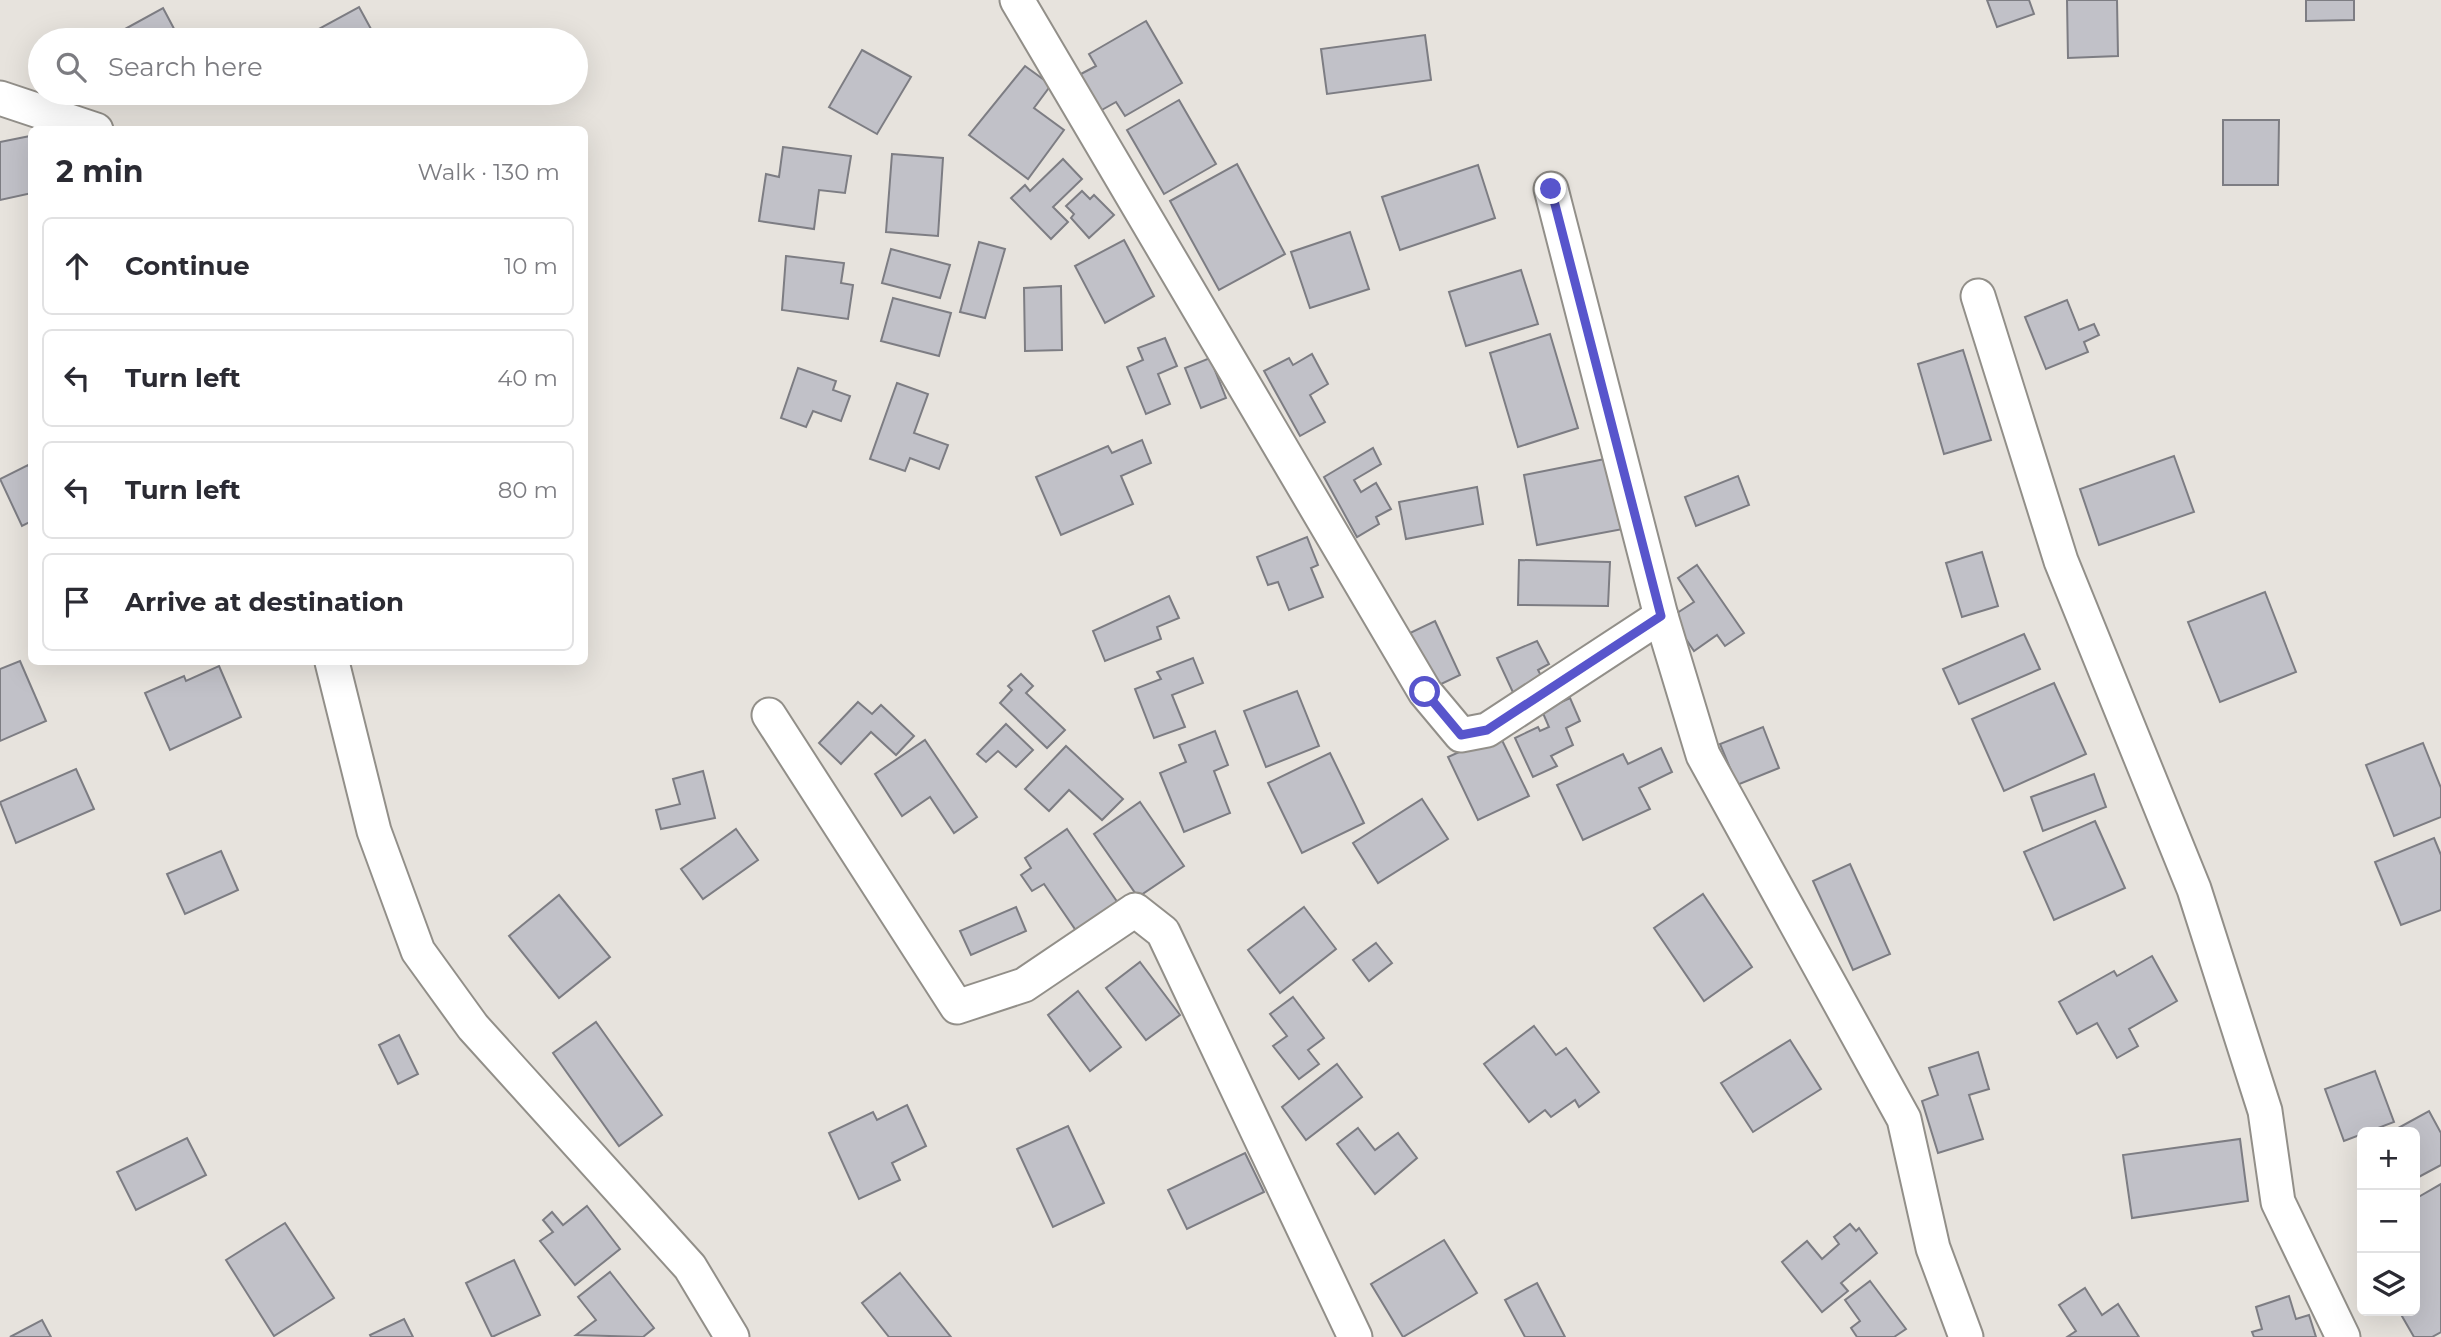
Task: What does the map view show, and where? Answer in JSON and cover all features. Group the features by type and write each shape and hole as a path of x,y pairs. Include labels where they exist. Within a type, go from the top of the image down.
{"street":[{"path":"1017,0 1425,692 1461,735 1487,730 1661,616"},
{"path":"0,98 84,126"},
{"path":"1551,189 1661,616 1703,755 1904,1118 1933,1248 1966,1337"},
{"path":"1979,296 2061,561 2194,889 2264,1111 2278,1202 2343,1337"},
{"path":"333,665 374,831 418,951 473,1027 690,1267 732,1337"},
{"path":"769,715 957,1007 1024,985 1135,910 1163,932 1355,1337"}],"building":[{"path":"1987,0 2029,0 2034,14 1997,27"},
{"path":"2067,0 2117,0 2118,56 2068,58"},
{"path":"2306,0 2354,0 2354,20 2306,21"},
{"path":"359,7 370,28 320,28"},
{"path":"163,8 174,28 127,28"},
{"path":"1146,21 1182,83 1125,116 1116,102 1100,111 1079,75 1096,66 1089,54"},
{"path":"1425,35 1431,80 1327,94 1321,49"},
{"path":"862,50 911,77 877,134 829,107"},
{"path":"1025,66 1051,85 1034,108 1064,130 1028,179 969,135"},
{"path":"1179,100 1216,164 1164,194 1127,130"},
{"path":"2223,120 2279,120 2278,185 2223,185"},
{"path":"28,136 28,194 0,200 0,142"},
{"path":"783,147 851,156 845,193 819,190 814,229 759,221 766,174 779,177"},
{"path":"892,154 943,158 938,236 886,232"},
{"path":"1063,159 1082,179 1053,207 1068,222 1051,239 1011,198 1025,185 1030,191"},
{"path":"1237,164 1285,254 1219,290 1170,201"},
{"path":"1478,165 1495,218 1400,250 1382,197"},
{"path":"1082,191 1090,199 1094,195 1114,215 1089,238 1071,218 1074,214 1066,206"},
{"path":"1350,232 1369,289 1310,308 1291,252"},
{"path":"1124,240 1154,296 1105,323 1075,266"},
{"path":"979,242 1005,249 985,318 960,312"},
{"path":"891,249 950,265 940,298 882,283"},
{"path":"786,256 844,263 841,283 853,285 848,319 782,310"},
{"path":"1521,270 1538,324 1466,346 1449,292"},
{"path":"1061,286 1062,350 1025,351 1024,288"},
{"path":"893,298 951,313 939,356 881,341"},
{"path":"2067,300 2079,330 2094,324 2099,335 2084,342 2088,352 2046,369 2025,317"},
{"path":"1550,334 1578,428 1518,447 1490,353"},
{"path":"1165,338 1177,366 1158,374 1170,404 1146,414 1127,367 1143,360 1138,348"},
{"path":"1963,350 1991,440 1944,454 1918,364"},
{"path":"1312,354 1328,384 1310,395 1325,422 1300,436 1264,371 1289,358 1293,365"},
{"path":"1210,358 1226,398 1201,408 1185,368"},
{"path":"798,368 836,381 833,390 850,396 841,421 813,411 806,427 781,418"},
{"path":"897,383 928,394 914,433 948,445 939,469 910,458 905,471 870,459"},
{"path":"1142,440 1151,463 1121,476 1133,504 1061,535 1036,477 1108,446 1112,453"},
{"path":"1373,448 1381,464 1354,480 1361,492 1376,483 1391,509 1376,517 1379,524 1357,537 1324,477"},
{"path":"2174,456 2194,512 2099,545 2080,489"},
{"path":"1610,458 1623,529 1537,545 1524,475"},
{"path":"28,465 28,523 22,526 0,479"},
{"path":"1738,476 1749,505 1696,526 1685,497"},
{"path":"1477,487 1483,524 1406,539 1399,502"},
{"path":"1307,537 1318,565 1311,568 1323,597 1289,610 1278,582 1268,585 1257,557"},
{"path":"1982,552 1998,606 1962,617 1946,563"},
{"path":"1519,560 1610,562 1608,606 1518,605"},
{"path":"1697,565 1744,633 1725,646 1717,635 1694,651 1671,617 1694,602 1678,578"},
{"path":"2265,592 2296,672 2220,702 2188,622"},
{"path":"1169,596 1179,618 1157,627 1161,639 1105,661 1093,631"},
{"path":"1435,621 1460,675 1435,687 1410,633"},
{"path":"2024,634 2040,669 1959,704 1943,669"},
{"path":"1537,641 1549,664 1538,670 1547,687 1517,701 1497,658"},
{"path":"1193,658 1203,683 1172,695 1185,727 1154,738 1135,689 1161,679 1157,672"},
{"path":"20,661 46,721 0,741 0,669"},
{"path":"219,666 241,717 170,750 145,693 184,676 186,681"},
{"path":"1021,674 1033,686 1026,693 1065,730 1047,748 1000,703 1012,690 1008,686"},
{"path":"2054,683 2086,754 2004,791 1972,719"},
{"path":"1297,691 1319,746 1266,767 1244,711"},
{"path":"1570,698 1580,721 1566,728 1573,745 1551,756 1557,766 1533,777 1515,738 1538,727 1540,731 1549,727 1542,711"},
{"path":"858,702 872,714 881,705 914,736 896,755 871,732 841,764 819,743"},
{"path":"1006,724 1033,750 1016,767 998,751 986,762 977,754"},
{"path":"1763,727 1779,768 1737,785 1720,744"},
{"path":"1215,731 1228,765 1214,771 1230,813 1184,832 1160,773 1186,762 1179,745"},
{"path":"1499,734 1529,796 1478,820 1448,757"},
{"path":"925,740 977,817 954,833 930,797 902,816 875,774"},
{"path":"2423,743 2441,788 2441,817 2394,836 2366,765"},
{"path":"1066,746 1123,799 1102,820 1069,790 1049,811 1025,789"},
{"path":"1661,748 1672,772 1639,788 1650,809 1583,840 1557,785 1623,754 1628,764"},
{"path":"1330,753 1364,823 1302,853 1268,783"},
{"path":"76,769 94,809 16,843 0,802"},
{"path":"703,771 715,818 661,829 656,810 680,804 673,779"},
{"path":"2094,774 2106,807 2043,831 2031,797"},
{"path":"1422,799 1448,839 1378,883 1353,843"},
{"path":"1140,802 1184,866 1138,897 1094,834"},
{"path":"2095,821 2125,888 2054,920 2024,852"},
{"path":"736,829 758,860 703,899 681,869"},
{"path":"1067,829 1118,903 1077,932 1044,884 1032,891 1021,875 1031,868 1025,858"},
{"path":"2434,838 2441,855 2441,910 2401,925 2375,862"},
{"path":"221,851 238,890 185,914 167,874"},
{"path":"1850,864 1890,954 1853,970 1813,881"},
{"path":"1703,894 1752,967 1704,1001 1654,928"},
{"path":"559,895 610,957 559,998 509,936"},
{"path":"1016,907 1026,931 971,955 960,931"},
{"path":"1304,907 1336,949 1280,993 1248,950"},
{"path":"1376,943 1392,963 1369,981 1353,960"},
{"path":"2152,956 2177,1001 2129,1029 2138,1046 2117,1058 2097,1023 2077,1034 2059,1002 2114,971 2117,976"},
{"path":"1140,962 1180,1015 1146,1040 1106,988"},
{"path":"1078,991 1121,1047 1090,1071 1048,1015"},
{"path":"1293,997 1324,1038 1308,1050 1319,1064 1299,1079 1273,1046 1287,1036 1270,1014"},
{"path":"596,1022 662,1115 619,1146 553,1053"},
{"path":"1534,1026 1556,1055 1566,1048 1599,1092 1579,1107 1575,1100 1551,1117 1545,1110 1529,1122 1484,1064"},
{"path":"399,1035 418,1074 398,1084 379,1045"},
{"path":"1790,1040 1821,1089 1753,1132 1721,1083"},
{"path":"1978,1052 1989,1089 1969,1095 1983,1139 1938,1153 1922,1101 1938,1095 1929,1068"},
{"path":"1337,1064 1362,1097 1306,1140 1282,1107"},
{"path":"2375,1071 2394,1122 2381,1127 2357,1127 2357,1136 2344,1141 2325,1089"},
{"path":"907,1105 926,1146 892,1163 900,1180 859,1199 829,1133 873,1112 877,1120"},
{"path":"2429,1111 2441,1133 2441,1165 2420,1176 2420,1127 2400,1127"},
{"path":"1068,1126 1104,1203 1053,1227 1017,1149"},
{"path":"1358,1128 1375,1150 1398,1133 1417,1158 1375,1194 1337,1144"},
{"path":"187,1138 206,1175 136,1210 117,1172"},
{"path":"2240,1139 2248,1201 2132,1218 2123,1155"},
{"path":"1245,1153 1264,1192 1187,1229 1168,1190"},
{"path":"2441,1184 2441,1332 2432,1337 2414,1337 2402,1316 2420,1316 2420,1196"},
{"path":"587,1206 620,1249 575,1285 540,1241 553,1232 543,1220 552,1212 563,1225"},
{"path":"285,1223 334,1298 274,1336 226,1260"},
{"path":"1850,1224 1856,1231 1859,1228 1877,1253 1841,1283 1848,1291 1822,1312 1782,1262 1807,1241 1822,1259 1839,1244 1834,1237"},
{"path":"1444,1240 1477,1293 1403,1337 1371,1284"},
{"path":"514,1260 540,1315 492,1337 466,1283"},
{"path":"610,1272 654,1328 643,1337 576,1335 596,1320 578,1297"},
{"path":"900,1273 951,1337 889,1337 862,1303"},
{"path":"1870,1281 1906,1329 1894,1337 1857,1337 1851,1328 1860,1321 1845,1300"},
{"path":"1537,1283 1565,1337 1525,1337 1505,1300"},
{"path":"2085,1288 2102,1315 2118,1304 2139,1337 2067,1337 2076,1331 2059,1305"},
{"path":"2289,1296 2296,1319 2309,1315 2316,1337 2254,1337 2252,1332 2262,1329 2256,1307"},
{"path":"404,1319 413,1337 371,1337 370,1335"},
{"path":"42,1320 51,1337 10,1337"}],"route":[{"path":"1425,692 1461,735 1487,730 1661,616 1551,189"}]}
